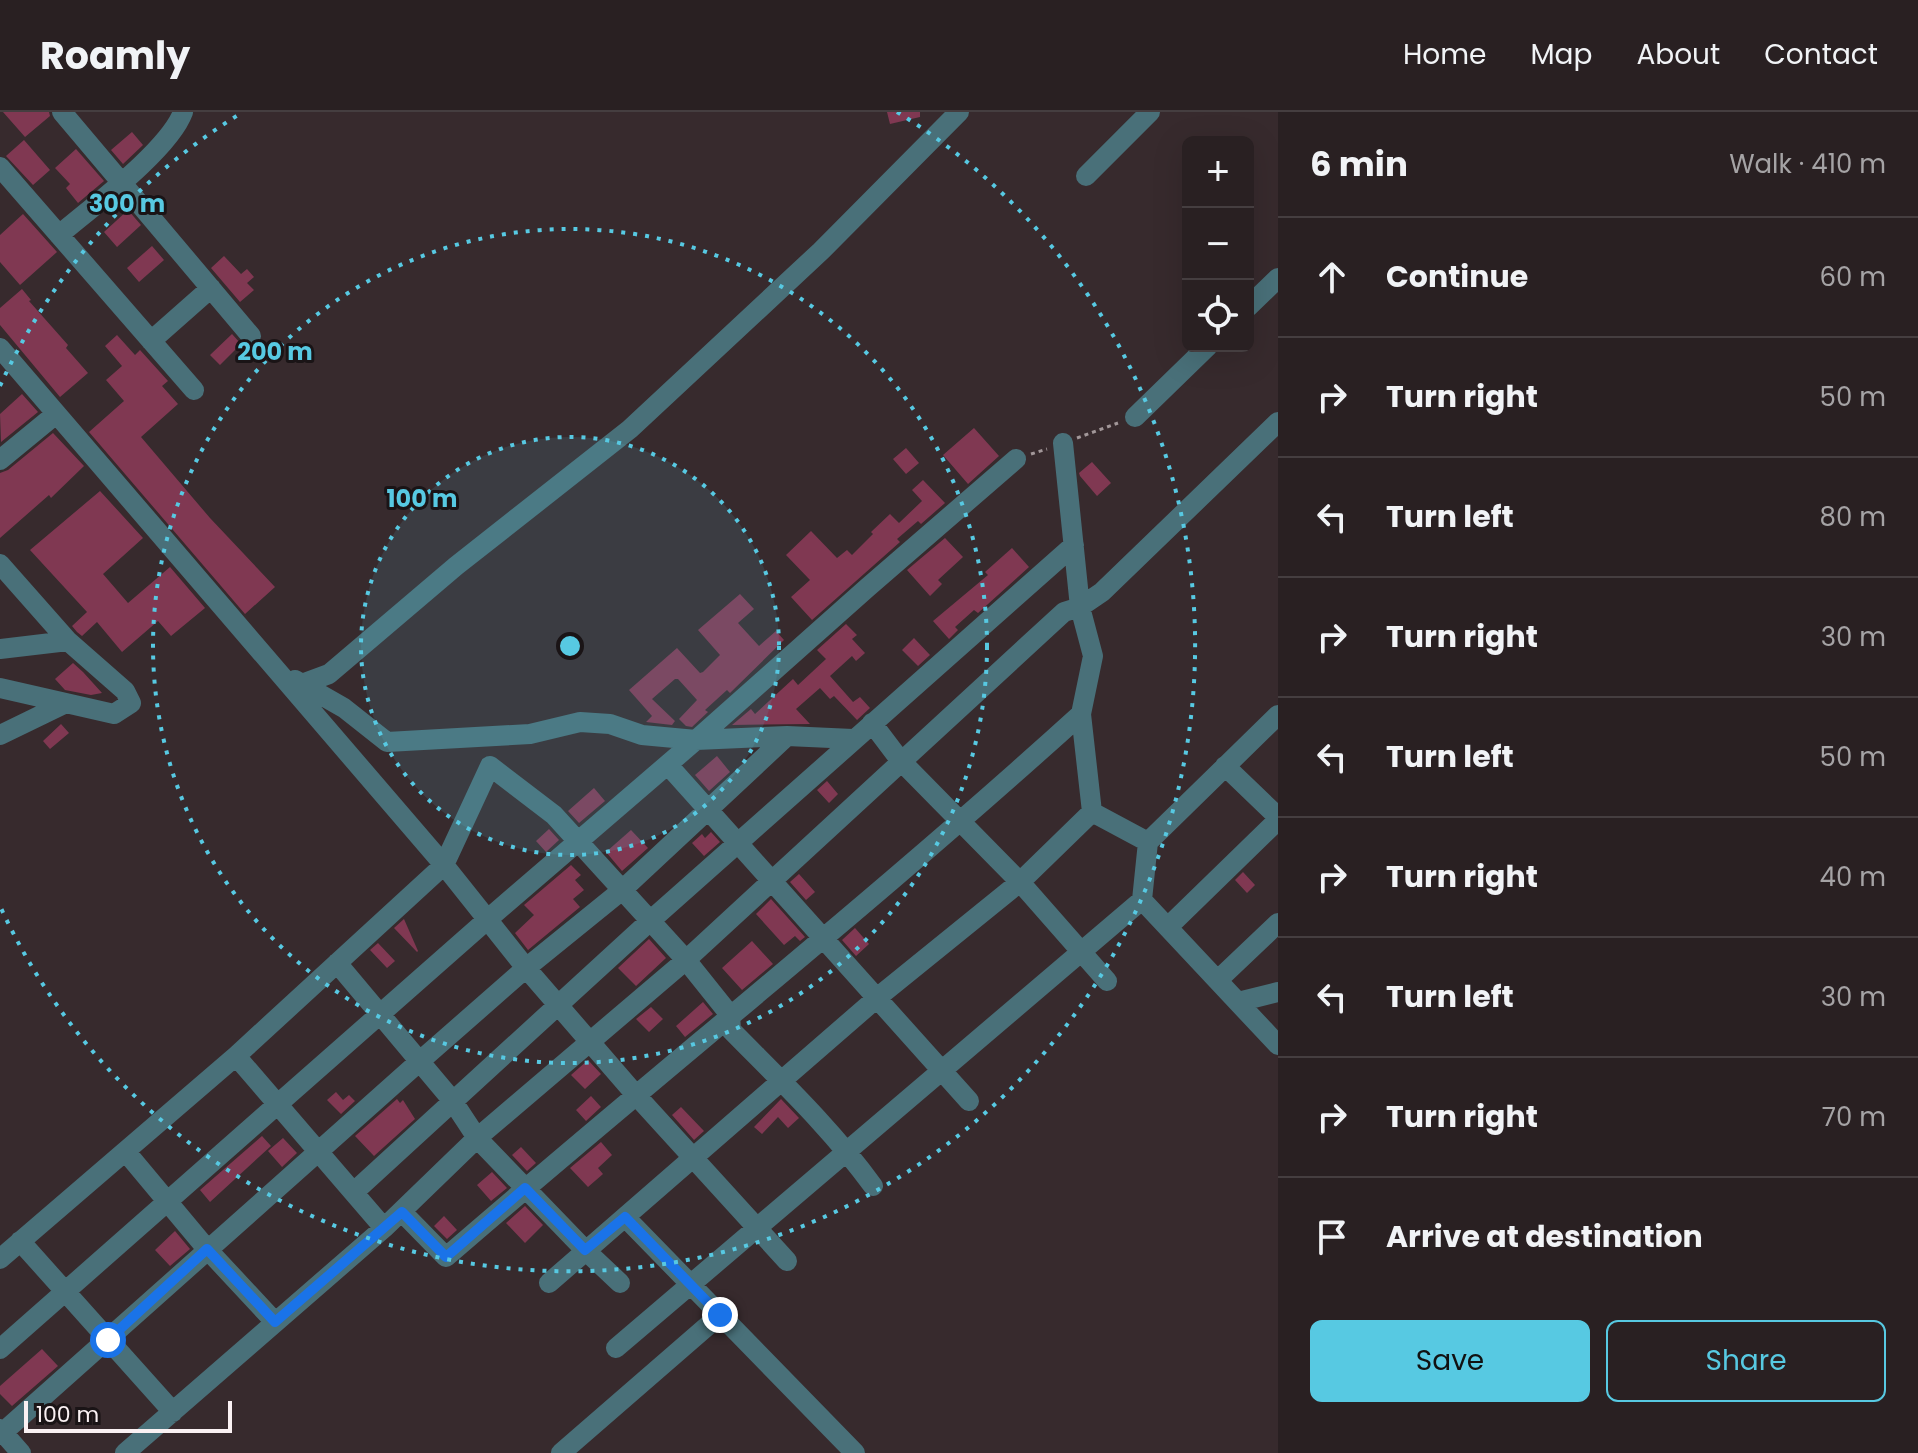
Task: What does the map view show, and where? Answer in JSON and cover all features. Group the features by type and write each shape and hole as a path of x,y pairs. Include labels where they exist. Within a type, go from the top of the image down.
{"street":[{"path":"62,112 251,336"},
{"path":"59,235 122,183 178,127 183,112"},
{"path":"302,684 329,674 456,566 630,429 821,251 959,112"},
{"path":"1086,176 1150,112"},
{"path":"0,167 194,390"},
{"path":"1254,301 1278,278"},
{"path":"151,341 211,288"},
{"path":"0,348 444,865 526,968 693,1160 787,1261"},
{"path":"1135,417 1202,352"},
{"path":"0,460 56,414"},
{"path":"125,1453 402,1212 477,1138 686,960 1064,612 1080,607 1102,592 1278,422"},
{"path":"1063,443 1080,607 1093,656 1081,714 1092,812"},
{"path":"0,1349 576,841 668,765 1016,459"},
{"path":"354,1192 650,921 1074,545"},
{"path":"0,564 68,641 125,691 131,703 114,714 0,688"},
{"path":"0,649 68,641"},
{"path":"278,670 344,708 387,742 530,734 580,722 610,724 642,735 696,740 787,736 853,739"},
{"path":"0,735 66,703"},
{"path":"402,1212 446,1257 635,1094 961,823 1081,714"},
{"path":"616,1348 1142,900 1148,842 1278,715"},
{"path":"872,723 900,760 1020,882 1107,981"},
{"path":"21,1453 1,1432 526,968 621,891 787,736"},
{"path":"668,765 969,1101"},
{"path":"0,1259 236,1056 444,865 490,766 554,815 686,960 730,1015 731,1030 847,1151 873,1186"},
{"path":"1168,927 1278,819 1225,766"},
{"path":"1092,812 1148,842"},
{"path":"549,1283 878,997 1020,882 1092,812"},
{"path":"1142,900 1278,1045"},
{"path":"1218,980 1278,923"},
{"path":"337,963 452,1100 477,1138 620,1283"},
{"path":"1238,1002 1278,992"},
{"path":"236,1056 384,1228"},
{"path":"126,1152 207,1249 275,1322"},
{"path":"625,1217 855,1453"},
{"path":"20,1241 173,1412"},
{"path":"561,1453 720,1315"}],"building":[{"path":"3,112 49,112 50,116 25,137"},
{"path":"887,112 920,112 920,117 890,124"},
{"path":"132,132 143,145 123,164 111,150"},
{"path":"24,140 50,170 33,185 6,156"},
{"path":"76,149 104,181 78,203 66,188 70,184 55,168"},
{"path":"128,210 141,225 117,247 104,232"},
{"path":"23,214 57,252 20,285 0,262 0,235"},
{"path":"152,246 164,260 139,282 127,268"},
{"path":"224,256 241,274 247,269 254,277 247,283 254,290 240,302 211,268"},
{"path":"22,289 88,373 60,397 0,325 0,308"},
{"path":"232,334 241,344 220,365 210,355"},
{"path":"117,335 135,355 140,350 168,381 162,386 178,404 141,437 210,518 275,587 245,614 89,432 124,401 106,380 122,366 105,346"},
{"path":"22,394 38,412 1,442 0,414"},
{"path":"974,428 999,456 968,484 943,455"},
{"path":"53,433 84,466 51,498 49,495 0,538 0,473 8,470"},
{"path":"906,448 919,463 906,474 893,459"},
{"path":"1092,462 1111,483 1097,496 1079,473"},
{"path":"923,480 945,503 897,539 900,542 812,620 791,597 810,580 786,555 811,531 837,558 847,550 852,555 890,514 899,523 922,501 912,490"},
{"path":"100,491 143,538 103,574 128,603 170,567 205,608 171,636 158,621 122,652 97,622 82,636 77,632 72,626 87,612 30,550"},
{"path":"945,538 963,557 938,580 942,584 930,596 907,570"},
{"path":"1012,548 1029,567 978,613 974,610 955,627 958,630 949,639 933,621 988,575 985,572"},
{"path":"740,594 754,609 738,623 759,646 776,631 784,640 730,693 727,690 705,710 708,712 692,727 679,719 697,700 678,679 652,699 675,721 672,725 646,722 652,716 629,690 677,648 700,673 703,672 720,655 698,630"},
{"path":"846,624 857,635 852,639 865,653 856,661 852,656 830,676 853,702 860,697 870,708 857,720 834,696 830,699 820,688 796,709 810,724 732,725 751,709 755,714 793,679 798,685 826,659 817,650"},
{"path":"914,638 930,655 918,666 902,650"},
{"path":"73,663 102,693 91,695 65,690 55,679"},
{"path":"61,724 69,733 50,749 43,741"},
{"path":"717,756 730,772 709,791 695,775"},
{"path":"827,781 838,794 829,803 817,790"},
{"path":"594,788 605,801 579,823 568,811"},
{"path":"549,829 559,840 546,852 536,841"},
{"path":"631,830 648,848 622,871 606,852"},
{"path":"711,832 720,842 704,856 692,843 702,834 705,838"},
{"path":"571,865 581,875 575,880 584,890 573,899 580,907 528,950 515,933 534,915 524,905"},
{"path":"1243,872 1255,885 1247,893 1235,880"},
{"path":"799,874 815,892 806,900 790,882"},
{"path":"771,899 805,937 800,941 795,936 784,945 756,914"},
{"path":"404,919 418,951 417,952 394,928"},
{"path":"855,928 869,944 856,956 842,940"},
{"path":"649,939 666,958 636,986 618,968"},
{"path":"752,941 773,964 742,990 722,968"},
{"path":"378,943 395,961 387,968 370,950"},
{"path":"703,1002 713,1014 685,1037 676,1026"},
{"path":"651,1007 663,1019 649,1032 636,1019"},
{"path":"588,1060 601,1074 585,1089 571,1075"},
{"path":"336,1092 343,1100 349,1095 355,1101 341,1114 327,1100"},
{"path":"591,1096 601,1107 586,1121 576,1110"},
{"path":"397,1099 400,1103 403,1100 415,1119 374,1156 355,1136"},
{"path":"781,1099 799,1118 788,1128 778,1117 762,1134 754,1127"},
{"path":"681,1107 704,1131 694,1140 672,1115"},
{"path":"262,1136 271,1146 210,1202 200,1190"},
{"path":"283,1138 297,1153 282,1167 268,1151"},
{"path":"601,1142 612,1155 598,1168 603,1174 588,1187 570,1168"},
{"path":"521,1147 536,1163 527,1171 512,1155"},
{"path":"492,1172 507,1188 491,1201 477,1185"},
{"path":"525,1206 543,1225 525,1243 506,1223"},
{"path":"444,1216 457,1230 447,1239 434,1226"},
{"path":"175,1231 190,1249 170,1266 155,1250"},
{"path":"42,1349 58,1366 12,1406 0,1394 0,1386"}],"route":[{"path":"108,1340 207,1249 275,1322 402,1212 446,1257 525,1188 585,1250 625,1217 720,1315"}]}
